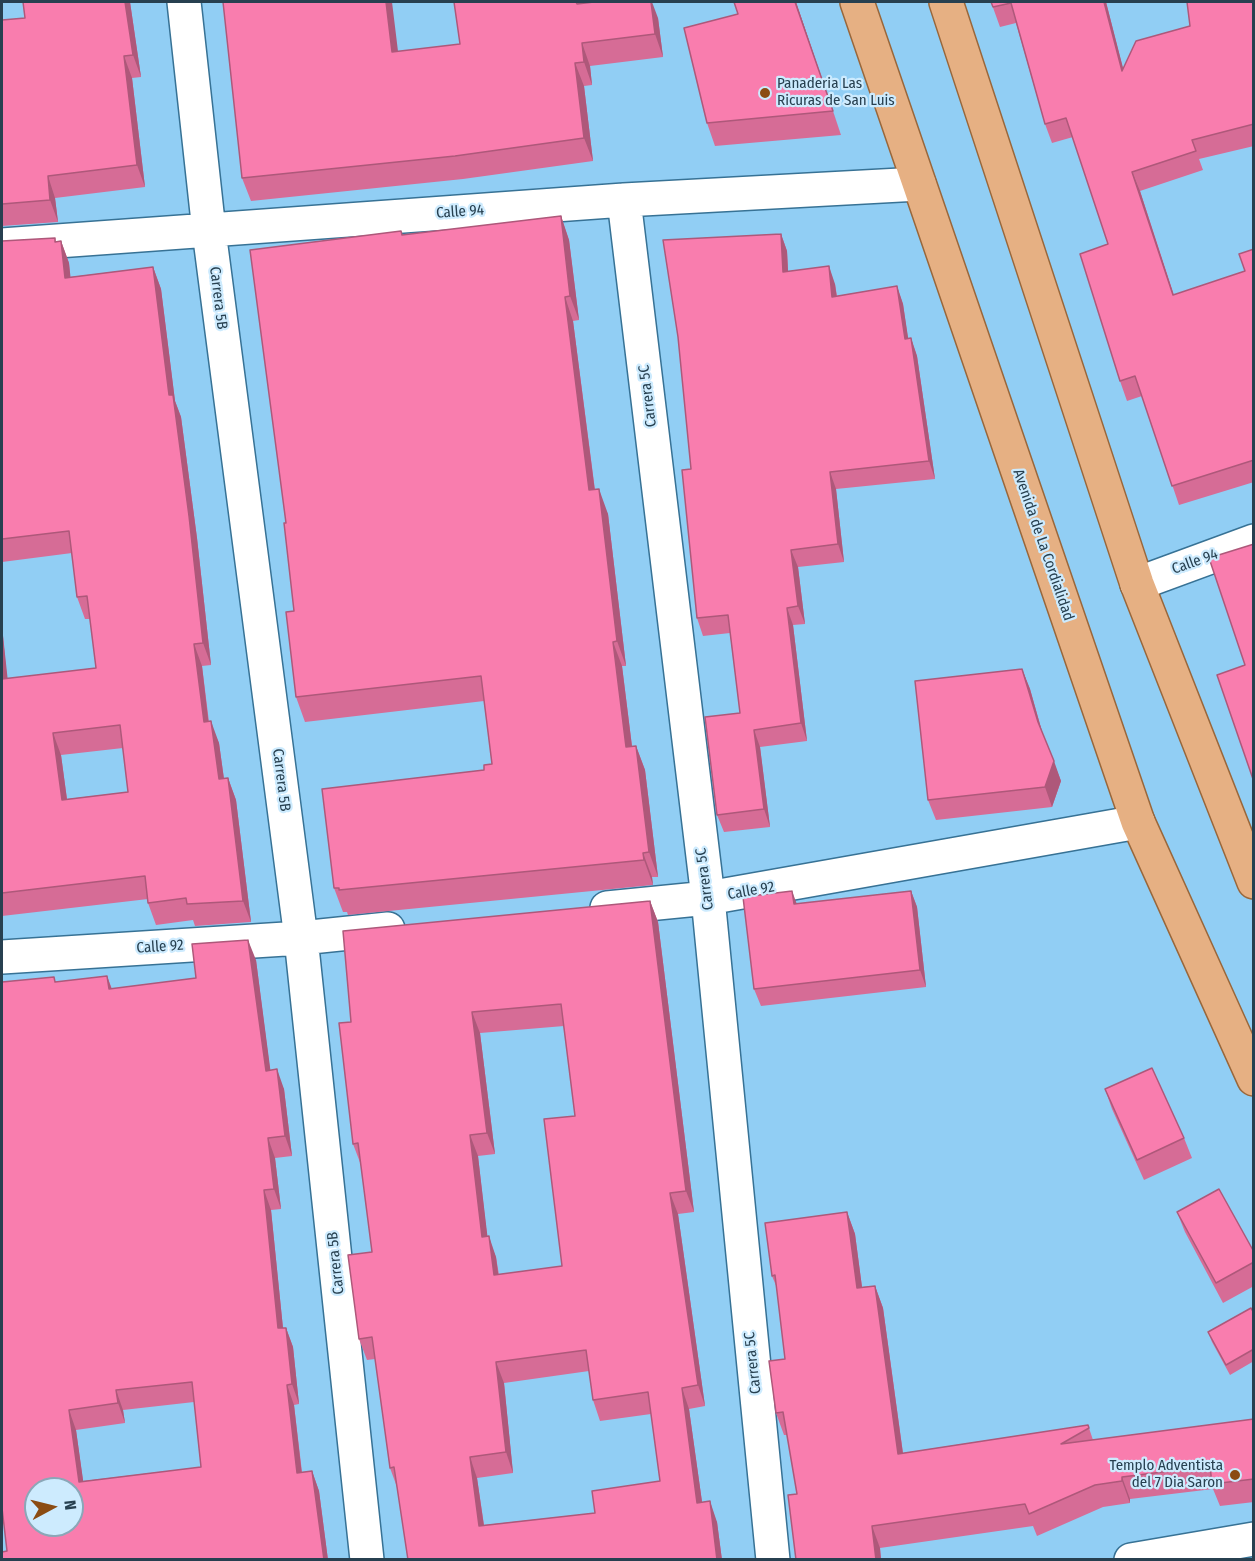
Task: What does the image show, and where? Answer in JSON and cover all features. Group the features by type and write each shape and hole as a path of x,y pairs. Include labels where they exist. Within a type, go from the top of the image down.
{"main road":[{"name":"Avenida de La Cordialidad","path":"857,2 1138,822 1254,1079"},
{"path":"946,2 1137,584 1250,868"}],"street":[{"name":"Carrera 5B","path":"184,2 209,231 302,938 367,1560"},
{"name":"Calle 94","path":"2,245 624,200 919,184"},
{"name":"Carrera 5C","path":"624,200 708,898 773,1560"},
{"name":"Calle 94","path":"1137,584 1254,541"},
{"name":"Calle 92","path":"580,911 708,898 1138,822"},
{"name":"Calle 92","path":"2,957 302,938 417,927"},
{"path":"1135,1559 1254,1539"}],"building":[{"path":"23,2 125,2 133,55 124,56 137,165 48,176 50,200 2,204 2,20 25,18"},
{"path":"223,2 386,2 392,52 460,44 454,2 576,2 577,4 651,2 655,34 582,43 584,62 575,63 584,138 455,156 242,178"},
{"name":"Panaderia Las Ricuras de San Luis","path":"734,2 795,2 833,111 707,123 684,28 738,14"},
{"path":"991,2 1104,2 1122,71 1136,41 1190,26 1187,2 1254,2 1254,124 1192,140 1196,151 1132,172 1173,295 1245,271 1239,254 1254,249 1254,460 1172,486 1135,376 1120,381 1080,254 1108,244 1066,118 1045,124 1011,3 993,7"},
{"path":"561,216 570,296 565,297 589,490 599,489 617,641 613,642 626,747 636,746 649,852 643,853 644,860 339,890 339,888 334,888 322,789 484,770 484,765 492,764 481,676 296,697 286,612 294,611 284,523 286,523 250,250 401,231 402,235"},
{"path":"781,234 783,272 829,266 832,297 897,286 905,339 911,338 929,461 830,472 838,544 791,550 798,606 787,608 801,723 754,730 764,809 717,815 705,717 740,713 728,615 697,618 682,470 691,469 678,337 663,240"},
{"path":"55,238 55,242 61,241 65,278 153,267 169,395 173,395 189,516 203,643 194,644 204,722 211,721 219,779 228,778 243,901 187,904 186,898 148,903 145,876 2,893 2,679 96,668 87,596 77,597 69,531 2,539 2,241","holes":["120,725 128,792 62,800 53,733"]},
{"path":"1254,544 1254,782 1217,675 1245,665 1209,558"},
{"path":"1022,669 1038,722 1054,761 1045,787 928,800 915,681"},
{"path":"792,891 794,904 911,891 920,970 754,989 743,897"},
{"path":"650,901 686,1191 670,1193 698,1385 682,1388 697,1503 710,1501 717,1560 408,1560 394,1467 390,1468 372,1337 359,1339 348,1255 372,1252 358,1143 353,1144 339,1023 351,1022 343,931","holes":["561,1004 575,1116 544,1119 562,1266 494,1275 489,1236 482,1237 470,1135 487,1133 472,1012","586,1350 593,1400 648,1392 660,1481 592,1491 595,1513 479,1526 470,1457 506,1452 496,1362"]},
{"path":"248,940 266,1071 277,1069 285,1136 268,1138 274,1189 264,1190 278,1328 286,1328 292,1384 287,1385 297,1473 312,1471 324,1560 2,1560 2,1552 7,1551 2,1508 2,982 54,977 55,982 107,976 109,989 196,978 192,944","holes":["192,1382 201,1467 84,1481 84,1537 24,1537 24,1477 78,1477 69,1410 118,1403 116,1390"]},
{"path":"1152,1068 1184,1138 1137,1160 1105,1089"},
{"path":"1219,1189 1254,1252 1254,1262 1216,1283 1177,1212"},
{"path":"847,1212 857,1288 875,1286 898,1454 1088,1425 1089,1428 1061,1444 1254,1419 1254,1479 1212,1484 1210,1466 1122,1477 1122,1481 1095,1485 1029,1514 1025,1504 872,1526 876,1560 796,1560 788,1495 797,1494 783,1412 776,1413 769,1361 785,1359 775,1275 772,1276 765,1223"},
{"path":"1251,1308 1254,1313 1254,1349 1226,1365 1208,1332"}],"place":[{"name":"Panaderia Las Ricuras de San Luis","path":"765,93"},
{"name":"Templo Adventista del 7 Dia Saron","path":"1235,1475"}]}
